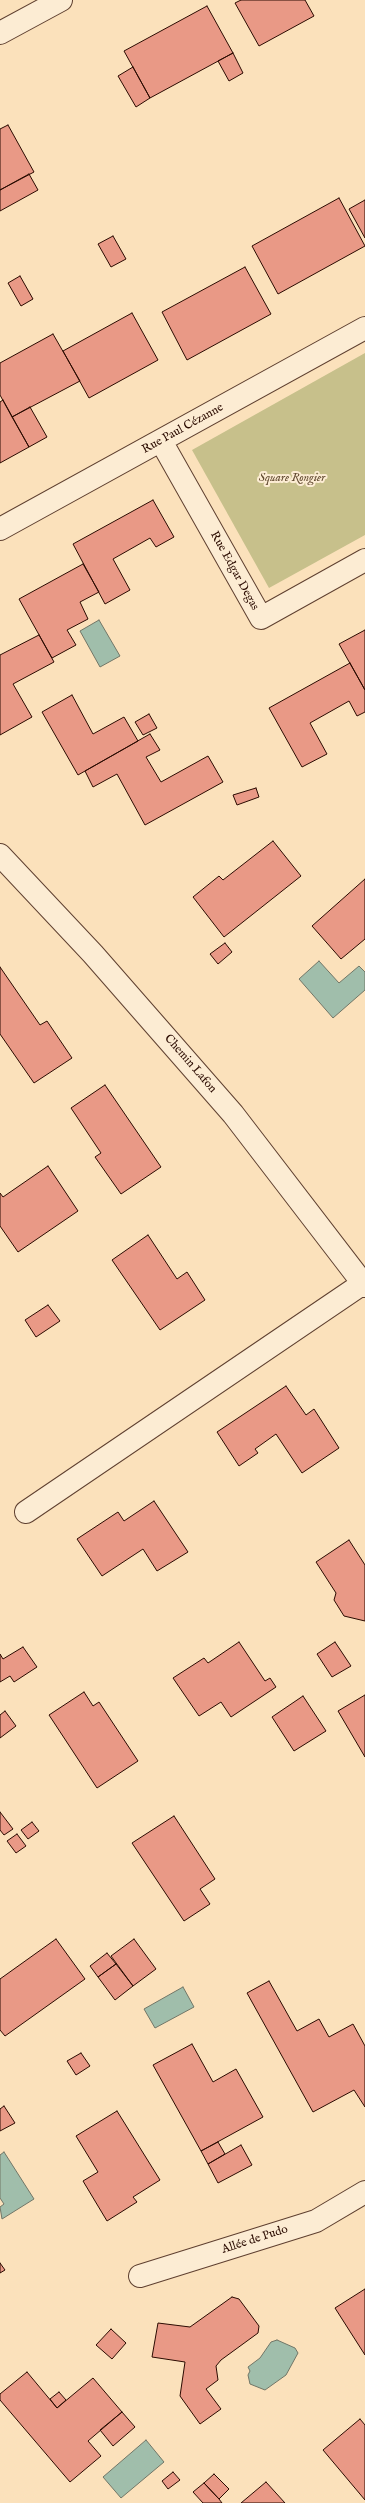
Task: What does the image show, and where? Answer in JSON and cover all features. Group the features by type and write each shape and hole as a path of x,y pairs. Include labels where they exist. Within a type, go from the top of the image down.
{"street":[{"path":"0,33 61,0"},
{"name":"Rue Paul Cézanne","path":"0,529 365,328"},
{"name":"Rue Edgar Degas","path":"161,441 261,618 365,560"},
{"name":"Chemin Lafon","path":"0,855 93,954 233,1114 364,1284"},
{"path":"26,1512 364,1284"},
{"name":"Allée de Pudo","path":"140,2276 316,2221 365,2192"}],"green space":[{"name":"Square Rongier","path":"365,353 365,535 269,588 192,450"}],"shaded area":[{"path":"99,620 120,656 100,667 80,631"},
{"path":"319,961 339,983 359,966 365,972 365,990 333,1018 299,979"},
{"path":"183,1987 194,2007 155,2028 144,2009"},
{"path":"4,2152 34,2199 2,2219 0,2207 4,2204 0,2198 0,2155"},
{"path":"277,2340 295,2348 298,2353 286,2375 265,2390 250,2384 248,2375 250,2371 248,2367 260,2358 271,2342"},
{"path":"146,2440 164,2462 121,2498 103,2477"}],"building":[{"path":"241,0 305,0 314,16 259,46 235,3"},
{"path":"207,6 233,53 150,98 124,51"},
{"path":"233,53 243,73 229,81 218,61"},
{"path":"133,67 150,98 136,107 118,76"},
{"path":"8,125 34,172 0,190 0,129"},
{"path":"29,174 38,190 0,211 0,190"},
{"path":"339,198 365,246 278,294 252,246"},
{"path":"365,200 365,238 349,209"},
{"path":"113,236 126,259 111,267 98,244"},
{"path":"245,267 271,314 187,360 162,312"},
{"path":"20,276 33,299 21,306 8,283"},
{"path":"132,313 158,360 89,398 63,351"},
{"path":"53,334 80,381 12,417 0,395 0,363"},
{"path":"3,400 29,447 0,463 0,402"},
{"path":"30,407 47,437 29,447 12,417"},
{"path":"153,500 174,537 156,547 150,538 113,559 130,590 105,604 73,544"},
{"path":"83,564 99,592 80,602 88,619 67,630 76,645 52,658 19,599"},
{"path":"365,630 365,690 339,644"},
{"path":"39,635 54,662 13,684 32,717 0,735 0,655"},
{"path":"350,663 365,690 365,712 357,716 349,701 310,723 327,754 302,767 269,708"},
{"path":"72,695 93,734 124,717 138,741 78,775 42,712"},
{"path":"149,714 157,728 143,735 135,722"},
{"path":"150,734 160,750 146,757 161,782 208,756 223,782 145,825 117,774 93,787 85,771"},
{"path":"256,788 259,797 237,805 233,795"},
{"path":"273,841 301,876 224,937 193,897 219,876 223,880"},
{"path":"365,879 365,939 341,959 312,926"},
{"path":"225,943 232,952 218,964 210,954"},
{"path":"0,967 40,1025 47,1021 72,1058 34,1083 0,1034"},
{"path":"105,1085 161,1167 121,1194 95,1157 101,1153 71,1108"},
{"path":"48,1166 78,1211 18,1252 0,1226 0,1193 3,1197"},
{"path":"148,1235 177,1279 187,1272 205,1300 160,1330 112,1260"},
{"path":"48,1305 60,1321 36,1337 25,1320"},
{"path":"286,1386 306,1415 314,1409 339,1448 302,1473 276,1434 255,1449 258,1453 239,1466 217,1432"},
{"path":"154,1501 188,1552 157,1571 143,1549 102,1576 77,1539 118,1512 124,1521"},
{"path":"349,1540 365,1565 365,1621 344,1616 334,1600 336,1593 316,1562"},
{"path":"239,1642 265,1681 270,1678 276,1687 231,1717 221,1702 199,1716 173,1678 204,1658 208,1663"},
{"path":"335,1642 351,1666 332,1677 317,1654"},
{"path":"23,1647 37,1667 14,1682 10,1676 0,1682 0,1654 3,1659"},
{"path":"84,1692 93,1706 99,1702 138,1761 97,1788 49,1715"},
{"path":"365,1695 365,1757 338,1711"},
{"path":"303,1696 326,1731 294,1751 272,1717"},
{"path":"5,1711 16,1726 0,1738 0,1715"},
{"path":"0,1812 13,1829 4,1835 0,1830"},
{"path":"174,1816 215,1879 200,1889 210,1904 184,1921 132,1843"},
{"path":"32,1822 39,1831 28,1839 21,1830"},
{"path":"17,1834 26,1846 16,1853 7,1841"},
{"path":"56,1939 85,1979 5,2036 0,2030 0,1979"},
{"path":"134,1939 156,1969 133,1986 111,1956"},
{"path":"107,1953 116,1964 98,1977 90,1966"},
{"path":"116,1964 133,1986 115,2000 98,1977"},
{"path":"269,1981 297,2031 319,2019 329,2037 353,2024 365,2046 365,2107 354,2090 313,2112 247,1993"},
{"path":"192,2044 213,2082 236,2069 263,2117 201,2151 153,2065"},
{"path":"81,2053 90,2066 76,2075 67,2061"},
{"path":"4,2106 15,2123 0,2131 0,2109"},
{"path":"117,2111 160,2180 133,2197 137,2202 107,2221 83,2181 98,2172 76,2136"},
{"path":"218,2142 225,2154 208,2164 201,2151"},
{"path":"241,2145 252,2165 218,2183 208,2164"},
{"path":"0,2263 5,2270 0,2273"},
{"path":"365,2289 365,2355 335,2308"},
{"path":"232,2297 239,2299 259,2326 258,2333 221,2360 216,2366 218,2380 206,2389 221,2409 200,2424 180,2396 185,2362 152,2357 158,2323 190,2327"},
{"path":"111,2329 126,2343 112,2359 96,2345"},
{"path":"27,2372 57,2408 93,2378 122,2412 88,2441 101,2456 70,2482 0,2400 0,2394"},
{"path":"59,2392 66,2400 57,2408 50,2399"},
{"path":"122,2412 135,2427 113,2446 100,2430"},
{"path":"360,2419 365,2425 365,2500 323,2450"},
{"path":"173,2472 180,2480 168,2489 162,2481"},
{"path":"214,2474 229,2489 219,2499 204,2483"},
{"path":"266,2482 285,2503 241,2503"},
{"path":"204,2483 222,2503 203,2503 193,2492"}]}
